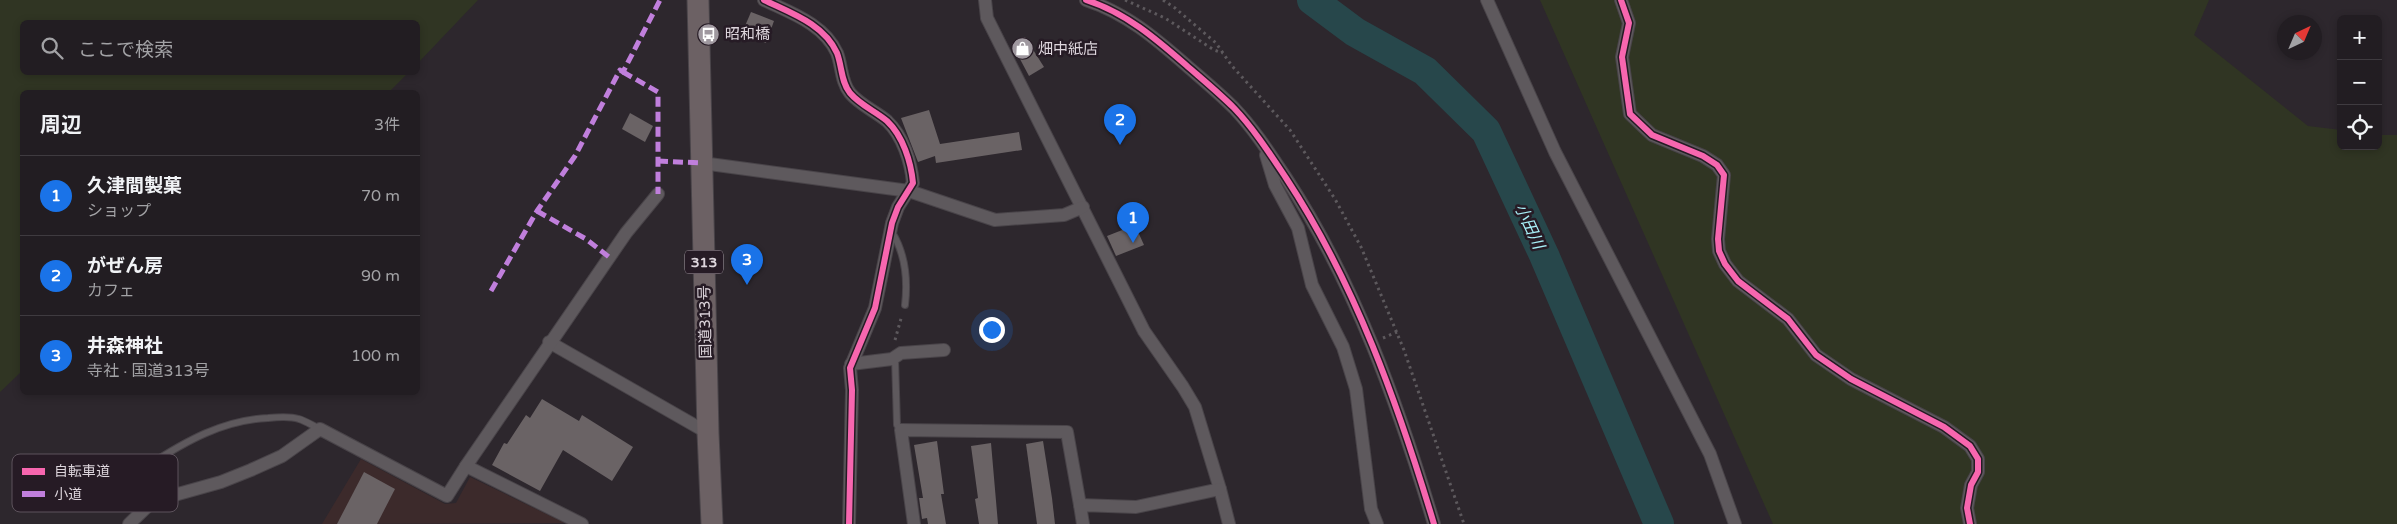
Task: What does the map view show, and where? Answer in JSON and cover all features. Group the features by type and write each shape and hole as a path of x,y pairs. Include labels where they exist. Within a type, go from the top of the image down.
{"highway":[{"name":"国道313号","path":"698,0 708,433 712,524"}],"street":[{"path":"764,0 815,26 831,43 837,55 847,89 853,96 887,122 902,142 912,176 913,184 901,198 891,231 875,308 851,364 848,524"},
{"path":"985,0 987,18 1144,331 1195,407 1229,524"},
{"path":"1086,0 1102,5 1147,30 1235,109 1261,141 1310,215 1350,291 1391,393 1434,524"},
{"path":"1487,0 1555,152 1710,454 1735,524"},
{"path":"1621,0 1629,23 1622,57 1630,114 1652,136 1703,156 1717,165 1724,175 1718,239 1719,252 1725,264 1738,281 1788,319 1816,355 1851,379 1944,427 1970,446 1978,459 1978,472 1971,485 1967,508 1970,524"},
{"path":"1261,141 1275,185 1298,228 1312,285 1326,309 1345,355 1356,389 1370,509 1377,524"},
{"path":"702,163 909,190 994,220 1064,215 1083,207"},
{"path":"178,494 213,485 282,456 320,429 448,496 549,342 626,233 658,194"},
{"path":"549,342 708,433"},
{"path":"851,364 894,351 901,353 944,350"},
{"path":"914,524 901,430 1067,432 1083,524"},
{"path":"466,466 578,523"},
{"path":"1080,505 1136,507 1220,489"},
{"path":"129,524 142,512"}],"lane":[{"path":"891,231 898,242 906,269 908,282 905,305"},
{"path":"894,351 896,425 901,430"},
{"path":"168,454 202,434 228,424 255,418 280,417 298,419 320,429"}],"path":[{"path":"1126,0 1165,18 1214,50 1224,54"},
{"path":"894,351 905,305"},
{"path":"1392,334 1397,332"}],"shaded area":[{"path":"361,459 445,504 456,503 470,477 565,523 322,524"}],"green space":[{"path":"0,0 478,0 420,61 420,20 20,20 20,75 406,75 391,90 20,90 20,373 0,392"},
{"path":"1540,0 2209,0 2194,35 2308,126 2337,130 2337,150 2382,150 2382,135 2397,135 2397,524 1773,524"}],"building":[{"path":"751,12 774,21 766,43 742,33"},
{"path":"1025,37 1044,67 1029,76 1012,44"},
{"path":"929,110 940,144 1019,132 1022,150 936,163 935,156 918,162 901,118"},
{"path":"630,113 653,126 645,142 622,129"},
{"path":"1135,225 1144,245 1116,256 1107,236"},
{"path":"542,399 579,421 582,415 633,447 612,481 563,450 540,491 492,465 504,443 507,444 526,415 530,418"},
{"path":"937,441 944,494 941,494 946,524 928,524 927,518 922,519 919,498 923,498 914,445"},
{"path":"1043,441 1055,524 1037,524 1026,444"},
{"path":"991,443 998,524 979,524 975,499 978,498 971,446"},
{"path":"364,472 395,489 377,524 337,524"}],"waterway":[{"name":"小田川","path":"1312,0 1355,32 1425,71 1486,131 1544,255 1659,524"}],"marked path":[{"path":"491,291 537,211 575,156 620,70 623,72 660,0"},
{"path":"623,72 658,92 658,194"},
{"path":"658,161 702,163"},
{"path":"537,211 586,239 609,257"}],"cycle path":[{"path":"764,0 806,20 824,34 837,53 847,89 858,101 887,121 898,134 908,158 912,175 913,183 898,207 892,223 875,308 850,368 852,390 849,524"},
{"path":"1086,0 1101,5 1139,27 1216,91 1248,124 1286,178 1311,218 1354,302 1390,389 1434,524"},
{"path":"1621,0 1629,23 1622,57 1630,114 1652,135 1703,156 1717,165 1724,175 1718,239 1719,251 1725,264 1738,281 1788,319 1816,355 1851,379 1944,427 1970,446 1978,459 1978,472 1971,485 1967,508 1970,524"}],"place":[{"name":"昭和橋","path":"709,34"},
{"name":"畑中紙店","path":"1022,49"},
{"name":"がぜん房","path":"1120,145"},
{"name":"久津間製菓","path":"1133,243"},
{"name":"井森神社","path":"747,285"}]}
